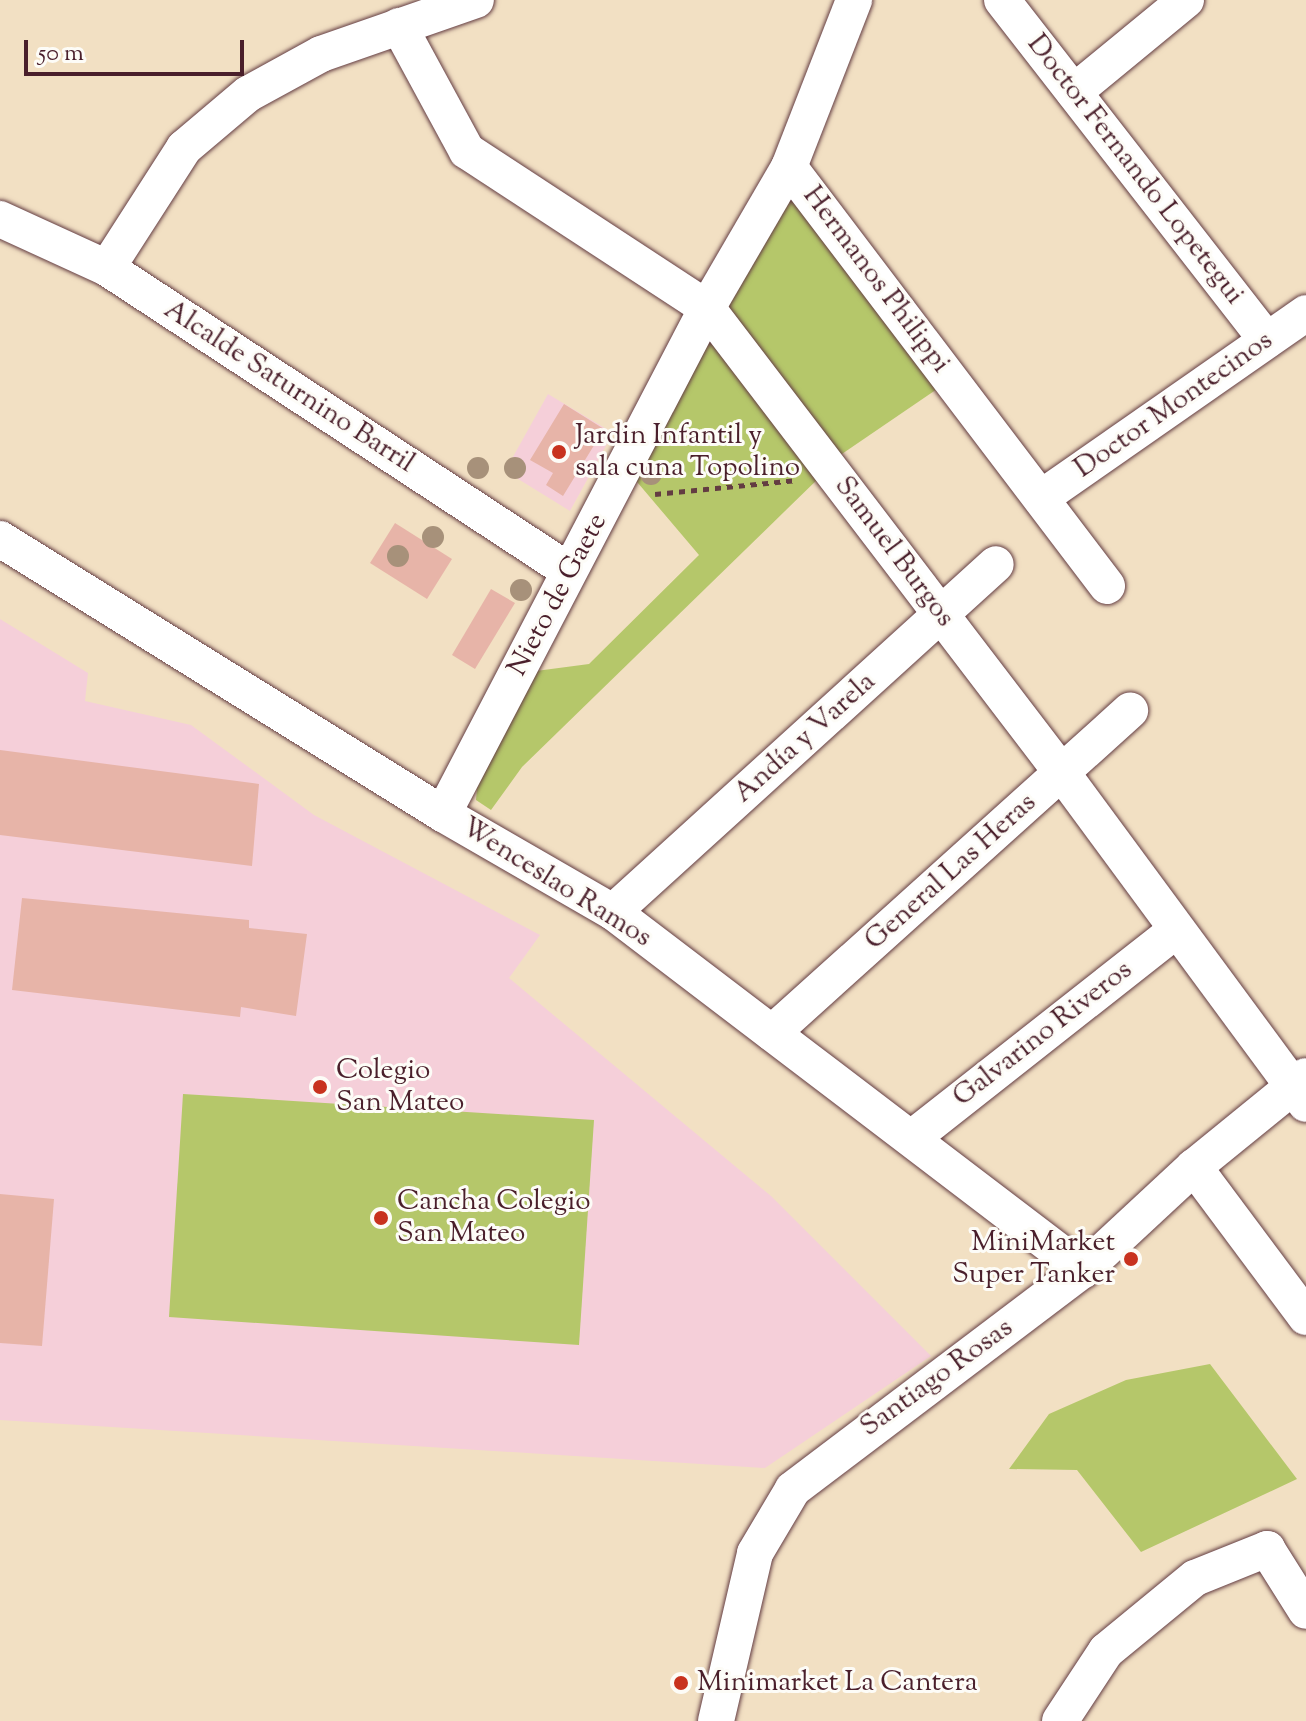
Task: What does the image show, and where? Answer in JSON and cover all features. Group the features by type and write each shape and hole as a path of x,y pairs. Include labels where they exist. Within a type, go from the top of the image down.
{"street":[{"path":"107,268 184,148 215,120 284,72 399,26 476,0"},
{"name":"Hermanos Philippi","path":"854,0 789,167 1107,586"},
{"name":"Doctor Fernando Lopetegui","path":"1002,0 1267,340"},
{"path":"1074,92 1186,0"},
{"name":"Samuel Burgos","path":"399,26 467,151 707,308 1062,773 1175,931 1302,1089"},
{"name":"Nieto de Gaete","path":"443,814 707,308 789,167"},
{"name":"Alcalde Saturnino Barril","path":"0,219 107,268 569,571"},
{"name":"Doctor Montecinos","path":"1041,498 1306,313"},
{"name":"Wenceslao Ramos","path":"0,539 443,814 613,912 1083,1270"},
{"name":"Andía y Varela","path":"613,912 996,564"},
{"name":"General Las Heras","path":"772,1033 1130,711"},
{"name":"Galvarino Riveros","path":"912,1138 1175,931"},
{"name":"Santiago Rosas","path":"716,1721 755,1553 793,1489 1083,1270 1194,1167 1302,1089"},
{"path":"1194,1167 1306,1317"},
{"path":"1060,1721 1106,1651 1195,1578 1267,1549 1306,1611"}],"path":[{"path":"655,494 812,479"}],"shaded area":[{"name":"Jardin Infantil y sala cuna Topolino","path":"548,394 613,433 570,511 505,471"},
{"name":"Colegio San Mateo","path":"0,619 88,673 85,701 191,725 314,815 540,935 509,978 771,1196 931,1356 765,1468 0,1420"}],"green space":[{"path":"788,195 806,200 943,385 836,458 717,308"},
{"path":"719,335 823,474 522,767 491,810 476,800 477,788 536,671 589,664 699,555 632,476 702,342"},
{"name":"Cancha Colegio San Mateo","path":"183,1094 594,1120 579,1345 169,1317"},
{"path":"1210,1364 1297,1479 1141,1552 1077,1470 1009,1469 1049,1414 1126,1380"}],"building":[{"path":"564,404 604,429 563,496 546,485 553,473 530,460"},
{"path":"395,523 452,559 427,599 370,563"},
{"path":"491,589 515,603 475,669 452,655"},
{"path":"0,750 259,784 252,866 0,835"},
{"path":"22,898 249,920 249,928 307,934 296,1016 241,1007 240,1017 12,990"},
{"path":"0,1194 54,1199 42,1346 0,1343"}],"place":[{"name":"Jardin Infantil y sala cuna Topolino","path":"559,452"},
{"name":"Colegio San Mateo","path":"320,1087"},
{"name":"Cancha Colegio San Mateo","path":"381,1218"},
{"name":"MiniMarket Super Tanker","path":"1131,1259"},
{"name":"Minimarket La Cantera","path":"681,1683"}]}
